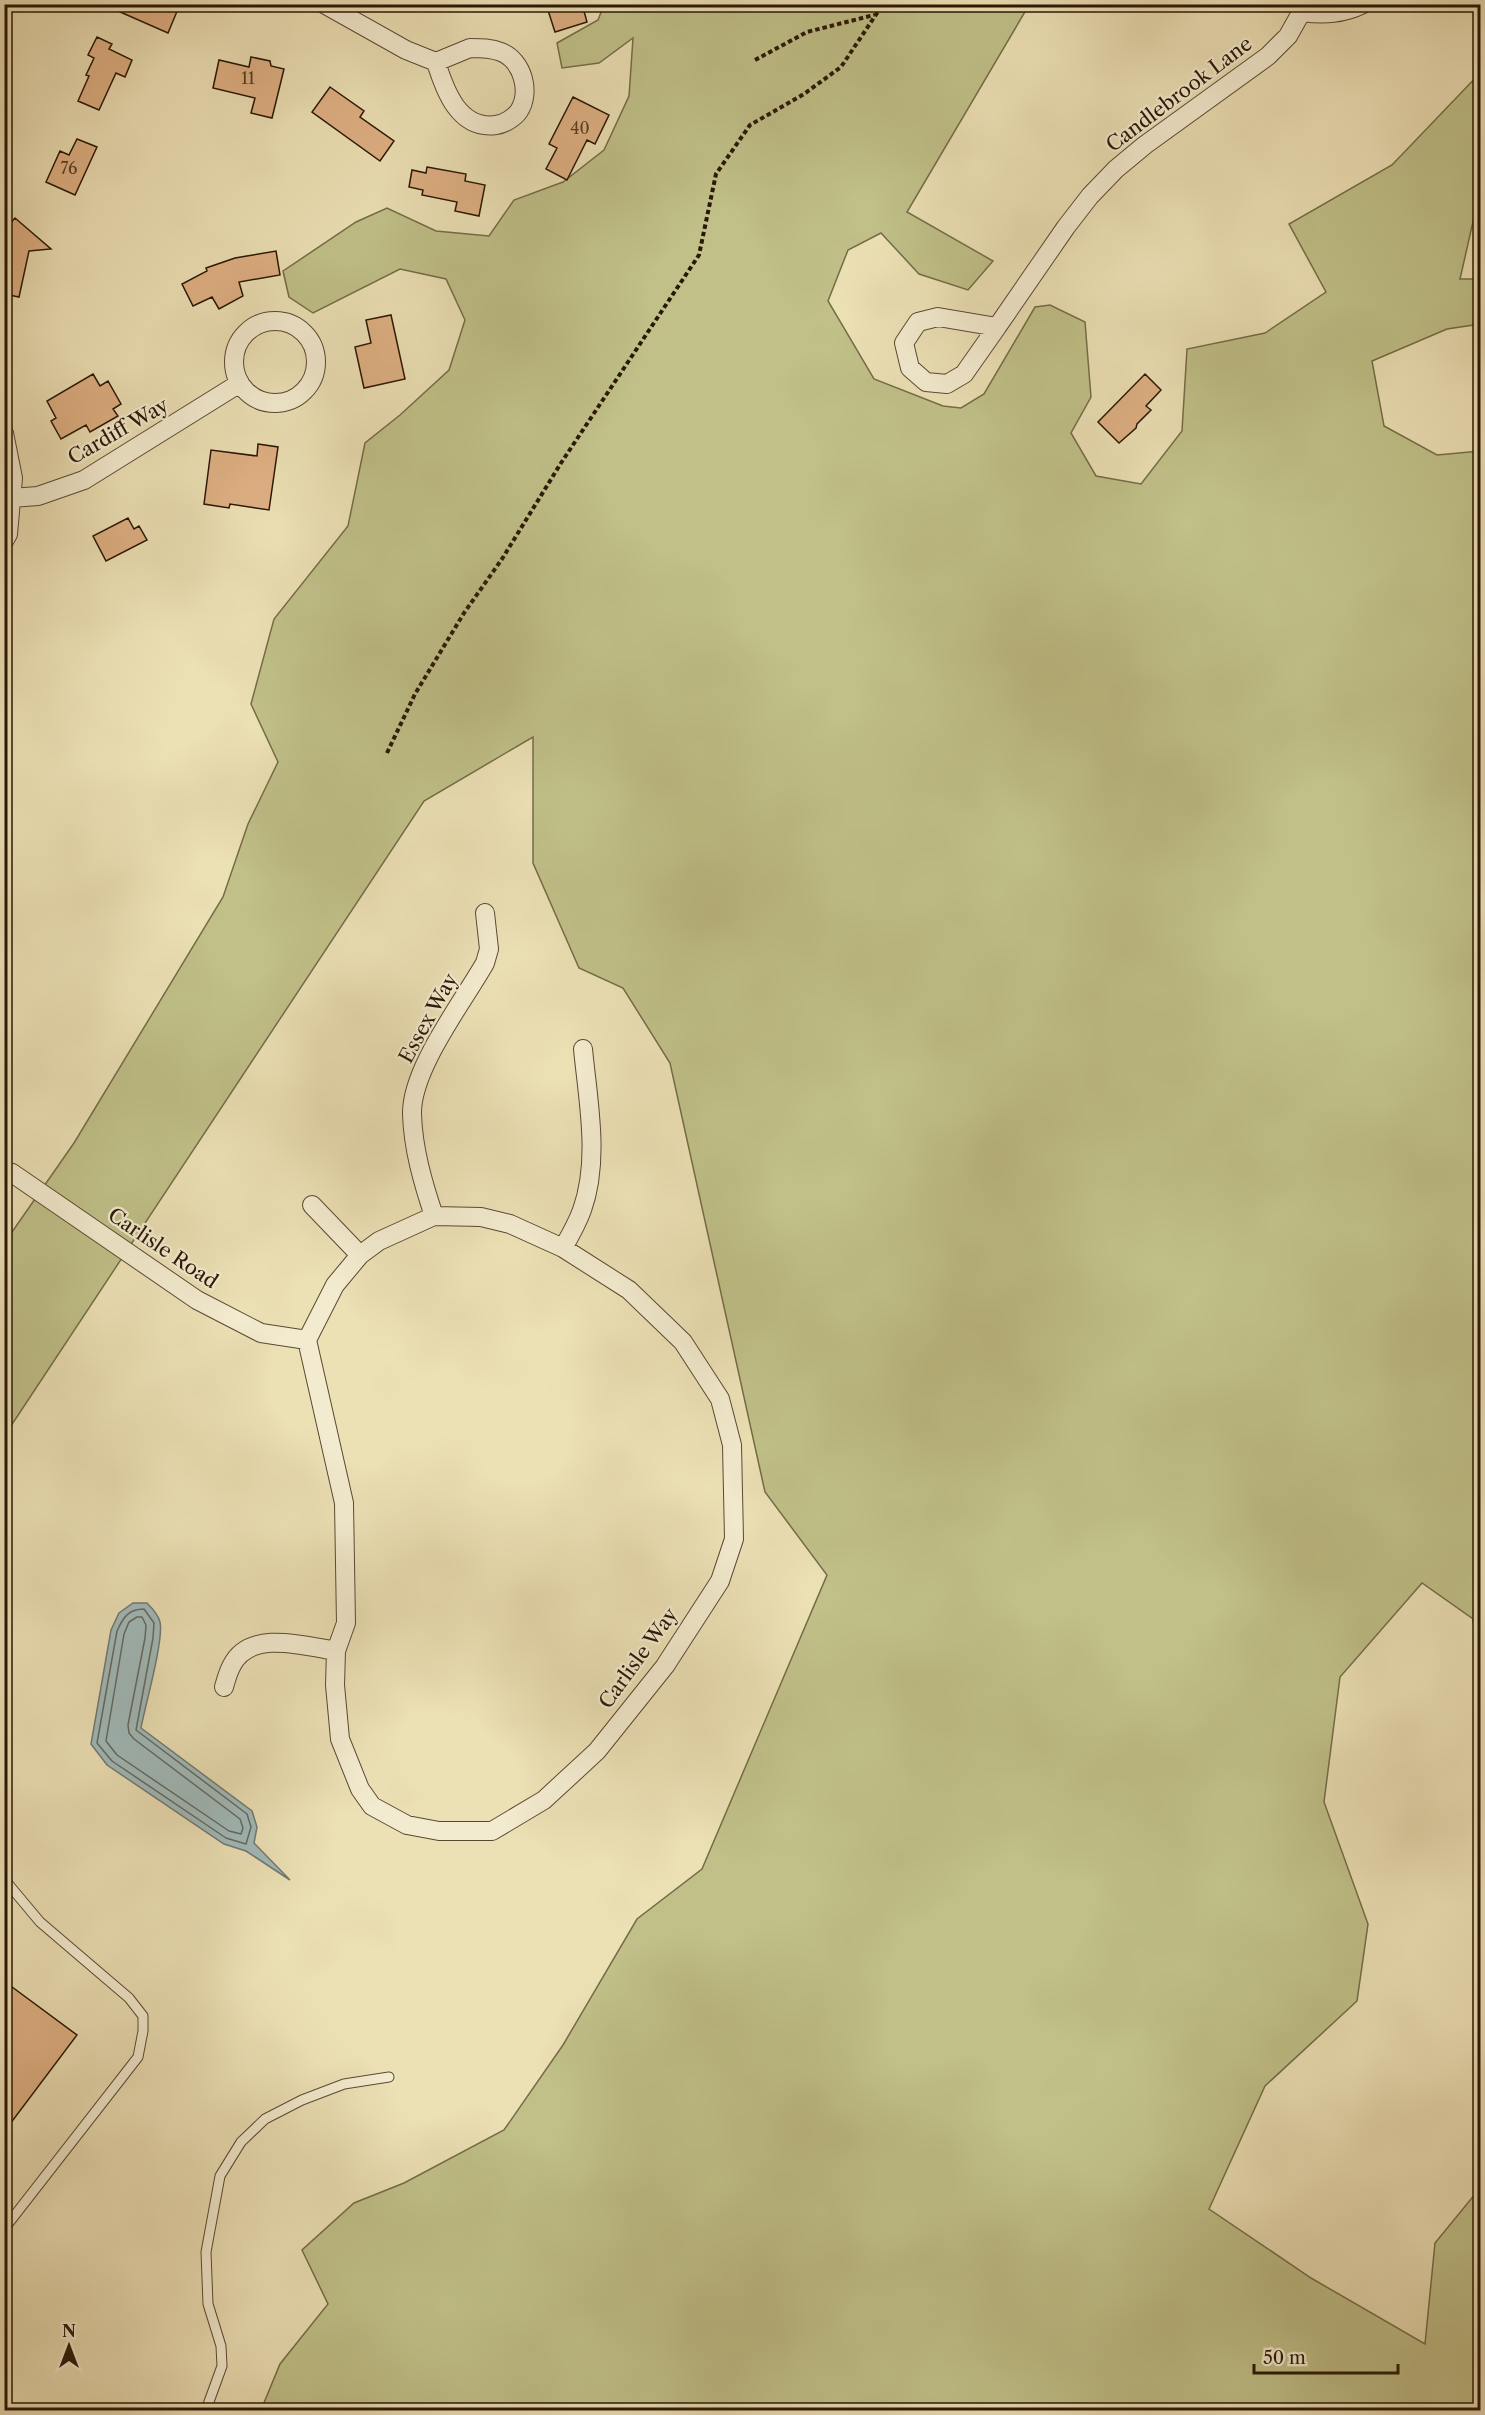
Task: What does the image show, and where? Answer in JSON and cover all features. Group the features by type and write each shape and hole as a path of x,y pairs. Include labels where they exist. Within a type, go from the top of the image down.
{"street":[{"path":"324,4 406,50 436,62 470,48 487,48 504,53 519,67 526,89 519,111 504,124 485,126 468,120 455,108 444,87 436,62"},
{"name":"Candlebrook Lane","path":"997,327 938,317 918,322 904,343 910,368 926,382 947,384 964,374 997,327 1065,227 1110,176 1145,145 1268,56 1288,36 1304,8 1322,15 1350,11 1363,4"},
{"path":"273,320 288,322 309,338 315,350 314,376 298,396 273,403 260,400 240,383 235,370 234,356 238,342 259,323 273,320"},
{"name":"Cardiff Way","path":"11,498 38,496 84,480 240,383"},
{"path":"4,433 13,478 8,534 4,541"},
{"name":"Essex Way","path":"434,1216 417,1159 412,1113 413,1101 427,1062 485,963 489,949 485,913"},
{"path":"563,1248 583,1208 590,1166 591,1139 583,1049"},
{"name":"Carlisle Road","path":"4,1172 12,1173 197,1300 261,1334 307,1340"},
{"path":"312,1205 360,1255"},
{"name":"Carlisle Way","path":"434,1216 481,1217 510,1224 563,1248 628,1290 683,1342 720,1399 732,1445 734,1539 720,1581 665,1666 597,1751 544,1800 492,1831 439,1831 407,1825 372,1806 360,1789 340,1739 335,1685 336,1651 346,1623 344,1503 307,1340 335,1285 360,1255 379,1241 434,1216"},
{"path":"224,1687 232,1664 242,1652 256,1645 278,1643 336,1651"}],"lane":[{"path":"4,1879 40,1922 129,1998 142,2016 143,2031 138,2057 4,2229"},
{"path":"206,2410 222,2366 221,2346 208,2304 206,2252 220,2176 241,2142 265,2119 302,2100 344,2084 389,2077"}],"path":[{"path":"387,753 415,694 464,613 502,559 561,463 699,255 716,174 750,125 804,94 841,67 883,4"},
{"path":"755,60 807,32 875,15"}],"green space":[{"path":"604,5 1029,5 907,212 993,261 968,290 919,274 881,233 848,250 828,301 874,379 943,406 961,408 984,394 1035,307 1050,305 1085,322 1091,397 1071,433 1096,476 1141,484 1182,431 1187,349 1265,333 1326,292 1289,224 1392,165 1480,73 1480,191 1460,279 1480,279 1480,324 1447,329 1372,361 1384,426 1437,455 1480,451 1480,1673 1473,1619 1422,1583 1340,1677 1324,1802 1368,1924 1357,2001 1265,2086 1209,2209 1311,2278 1425,2344 1435,2243 1480,2188 1480,2410 261,2410 280,2364 328,2304 302,2250 354,2203 404,2183 504,2130 563,2045 637,1919 702,1869 827,1575 765,1492 670,1063 623,988 579,968 533,863 533,737 424,801 5,1435 5,1242 74,1143 223,897 248,824 278,762 251,704 274,619 348,526 365,443 400,415 449,370 465,320 446,279 400,269 313,313 289,297 283,271 356,222 387,208 436,231 489,236 514,200 563,182 604,150 629,96 633,38 599,63 562,68 557,43 598,20"}],"water":[{"path":"133,1603 147,1603 160,1622 157,1658 141,1728 252,1811 257,1827 254,1843 290,1880 246,1851 224,1844 107,1765 91,1744 111,1630 119,1613"}],"building":[{"path":"102,4 167,4 178,9 168,33"},
{"path":"546,4 582,4 587,22 555,32"},
{"path":"97,37 112,44 109,49 132,60 125,77 116,73 99,110 78,101 94,58 88,55"},
{"path":"251,57 270,61 271,66 284,69 272,118 251,113 255,98 213,88 219,60 249,67"},
{"path":"330,87 364,111 360,117 394,141 380,161 312,112"},
{"path":"573,97 609,115 595,144 587,140 567,180 546,169 557,148 549,144"},
{"path":"77,139 97,147 75,195 46,182 60,151 69,155"},
{"path":"427,167 466,174 465,181 485,185 479,216 455,211 457,202 422,195 423,190 409,187 412,170 426,173"},
{"path":"15,218 51,249 29,251 19,297 4,294 4,230"},
{"path":"276,251 280,275 239,282 243,296 219,309 212,297 193,306 182,284 207,271 206,268 235,258"},
{"path":"391,315 405,379 364,388 355,347 371,343 366,320"},
{"path":"93,374 100,386 108,381 121,404 113,409 118,416 90,432 86,425 61,439 51,421 56,418 47,401"},
{"path":"1145,374 1161,390 1146,406 1151,410 1119,443 1098,422"},
{"path":"258,444 278,447 269,510 230,504 229,508 204,504 211,450 257,456"},
{"path":"128,518 134,529 139,526 147,540 106,561 93,536"},
{"path":"4,1981 77,2035 4,2132"}]}
